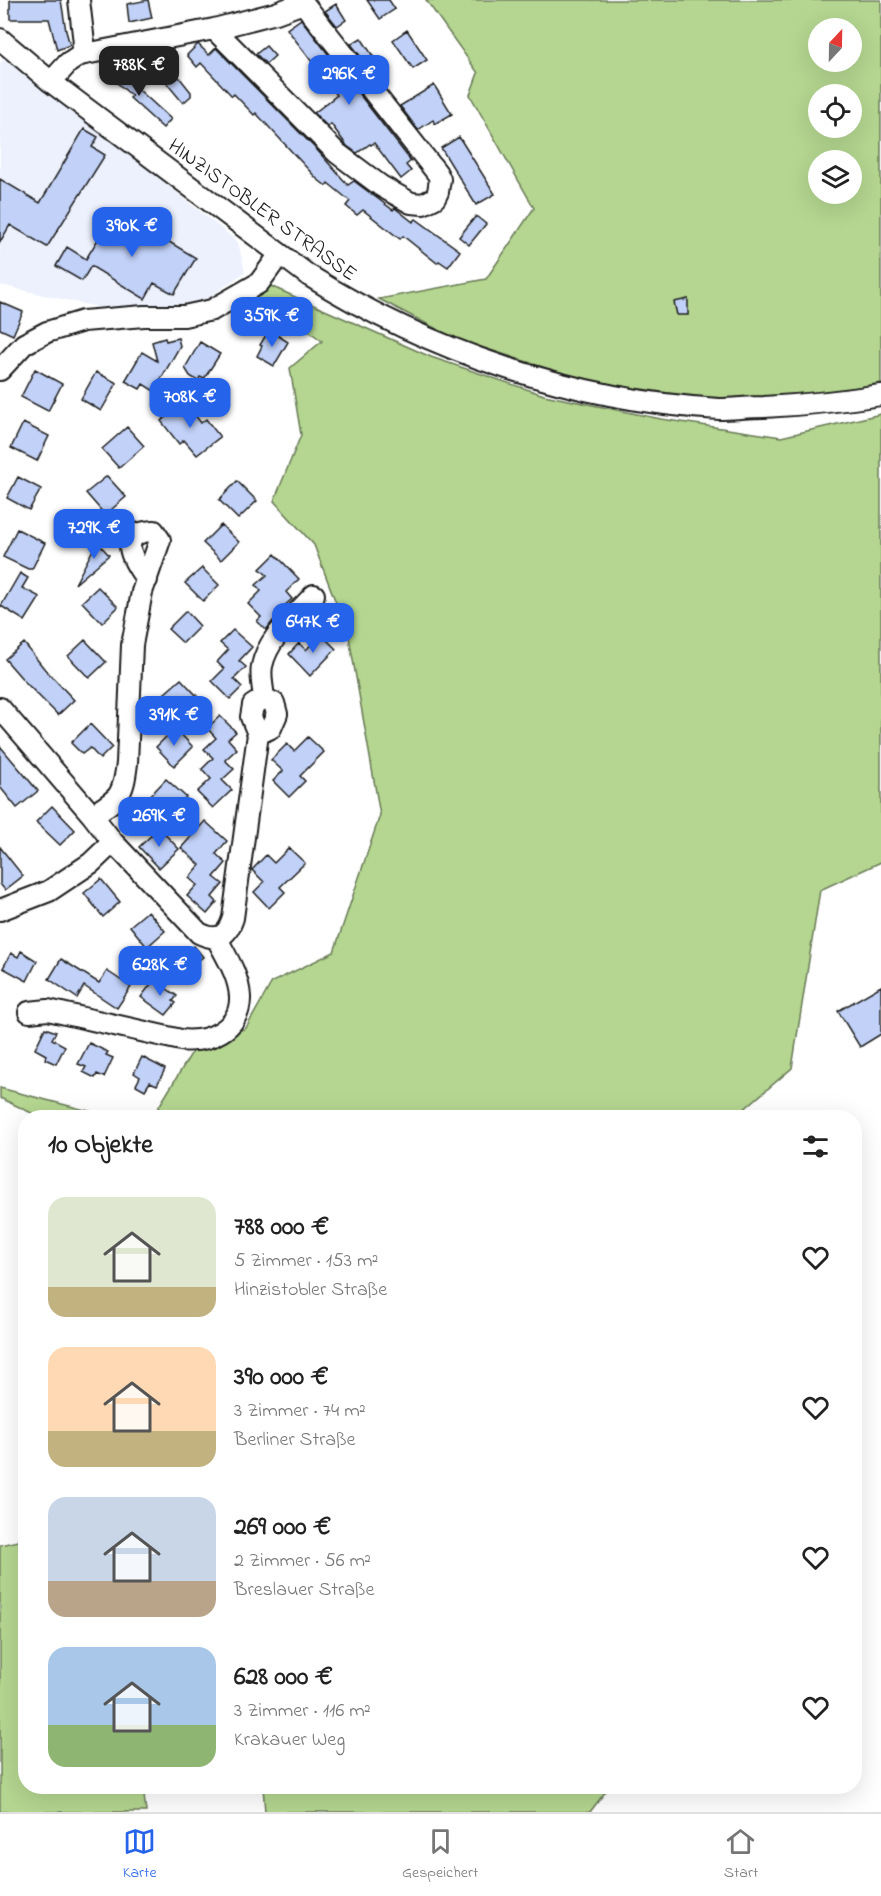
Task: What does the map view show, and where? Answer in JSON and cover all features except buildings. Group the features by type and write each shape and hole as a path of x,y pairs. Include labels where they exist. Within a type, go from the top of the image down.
{"street":[{"path":"79,0 84,43 80,55"},
{"path":"51,82 80,55 214,29 276,13 302,1 437,173 440,179 438,192 430,201 423,204 411,203 381,186 337,153 214,29"},
{"name":"HINZISTOBLER STRASSE","path":"2,45 309,276 341,296 391,321 459,350 525,373 614,396 668,404 721,409 823,404 881,395"},
{"path":"0,370 24,344 47,333 83,321 144,316 184,316 212,310 259,283 280,254"},
{"path":"92,815 120,796 125,782 132,645 142,592 147,580"},
{"path":"0,708 113,842 199,933 209,938 216,937 229,929 232,918 258,734 271,728 277,714 274,703 264,698 262,667 267,650 274,638 314,595"},
{"path":"0,910 49,891 92,863 113,842"},
{"path":"29,1012 48,1010 181,1040 195,1041 213,1036 230,1025 237,1013 240,998 234,972 216,937"}],"shaded area":[{"path":"7,55 238,242 245,272 200,304 101,308 0,285 0,64"}],"green space":[{"path":"426,0 881,0 881,383 801,398 687,399 590,382 456,339 379,299 486,279 534,208 470,95 478,73"},
{"path":"266,284 431,357 544,395 661,419 781,437 881,414 881,862 820,890 792,1068 743,1110 157,1110 192,1052 246,1028 272,982 334,952 380,815 349,637 314,545 274,501 301,435 290,368 322,341 266,299 228,310"},
{"path":"0,1088 85,1110 25,1110 0,1098"},
{"path":"18,1541 18,1794 144,1794 146,1812 0,1812 0,1545"},
{"path":"264,1794 604,1794 590,1812 265,1812"}]}
